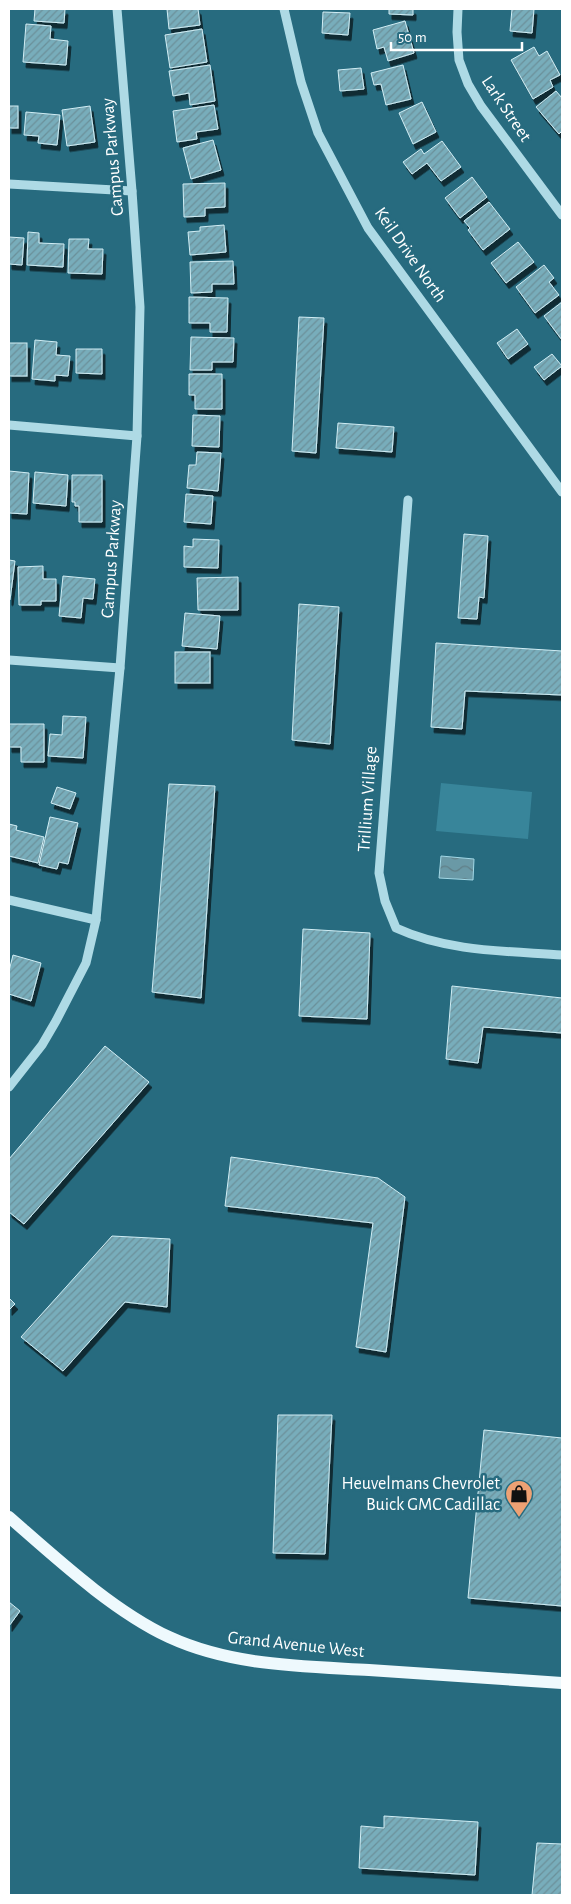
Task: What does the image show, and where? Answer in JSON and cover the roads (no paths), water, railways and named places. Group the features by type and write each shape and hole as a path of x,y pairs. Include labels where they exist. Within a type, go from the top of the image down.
{"main road":[{"name":"Grand Avenue West","path":"9,1517 124,1611 169,1637 209,1652 236,1660 299,1666 562,1683"}],"street":[{"name":"Campus Parkway","path":"9,1087 42,1045 56,1021 86,963 96,920 120,668 137,436 140,307 117,9"},
{"name":"Keil Drive North","path":"284,9 301,82 318,133 368,228 562,492"},
{"name":"Lark Street","path":"458,9 456,32 459,60 468,84 481,106 562,215"},
{"path":"9,184 132,191"},
{"path":"9,425 137,436"},
{"name":"Trillium Village","path":"408,500 378,873 385,901 396,928 409,934 460,948 562,955"},
{"path":"9,660 120,668"},
{"path":"9,900 96,920"}],"water":[{"path":"441,856 474,859 473,880 439,878"}],"place":[{"name":"Heuvelmans Chevrolet Buick GMC Cadillac","path":"519,1518"}]}
